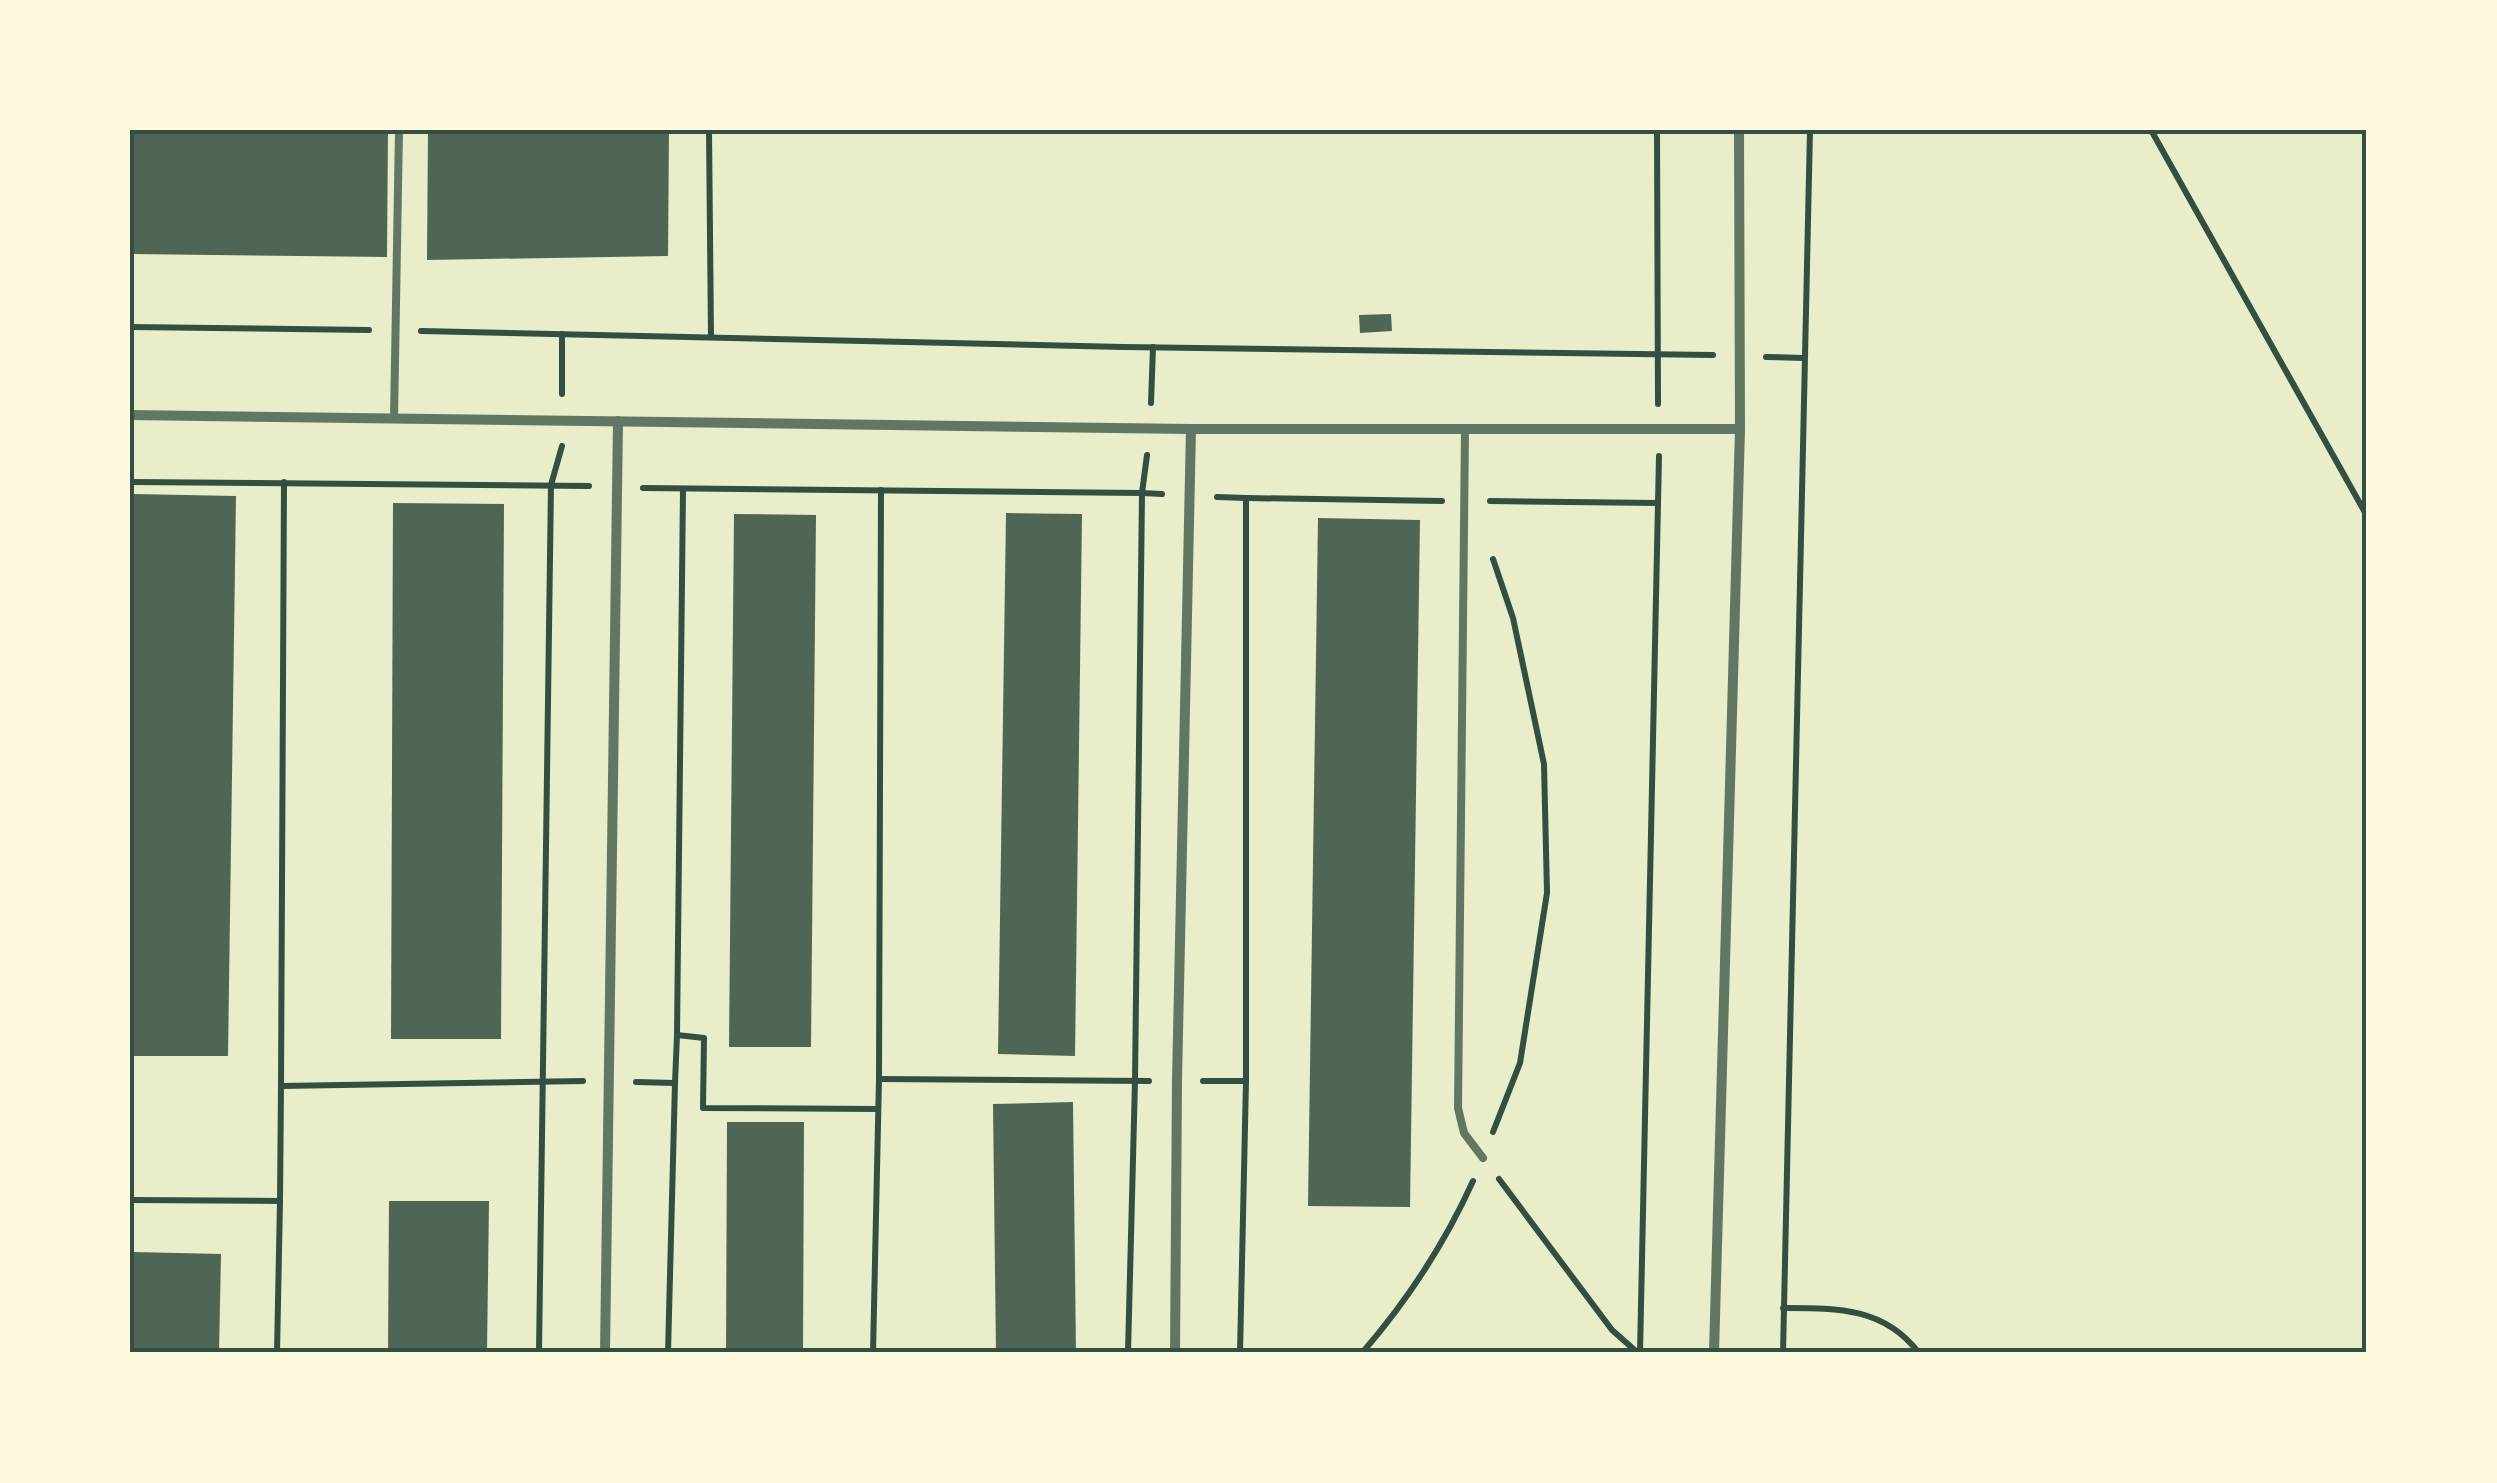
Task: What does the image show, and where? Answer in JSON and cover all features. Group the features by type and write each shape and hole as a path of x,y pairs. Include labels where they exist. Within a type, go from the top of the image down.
{"street":[{"path":"1714,1353 1740,429 1740,130"},
{"path":"130,415 1191,430 1740,429"},
{"path":"605,1353 618,421"},
{"path":"1174,1353 1176,1080 1191,430"}],"lane":[{"path":"394,419 399,130"},
{"path":"1465,430 1458,1108 1464,1133 1483,1158"}],"path":[{"path":"709,130 711,338"},
{"path":"1639,1353 1658,503 1657,130"},
{"path":"1782,1353 1810,130"},
{"path":"2151,130 2367,516"},
{"path":"130,327 1804,358"},
{"path":"562,334 562,396"},
{"path":"1151,404 1154,347"},
{"path":"539,1353 551,484 564,439"},
{"path":"1128,1353 1136,1081 1142,493 1147,450"},
{"path":"130,482 592,486"},
{"path":"277,1353 284,482"},
{"path":"637,488 1164,494"},
{"path":"668,1353 677,1035 683,489"},
{"path":"873,1353 879,1079 881,490"},
{"path":"1207,496 1658,503"},
{"path":"1240,1353 1246,1080 1246,498"},
{"path":"1362,1353 1392,1318 1454,1224 1483,1158 1520,1063 1547,894 1544,764 1513,618 1490,551"},
{"path":"677,1035 704,1038 703,1108 878,1108"},
{"path":"879,1079 1156,1081"},
{"path":"281,1086 584,1080"},
{"path":"1199,1080 1246,1080"},
{"path":"625,1081 675,1083"},
{"path":"1483,1158 1612,1330 1639,1353"},
{"path":"130,1200 280,1200"},
{"path":"1784,1308 1842,1308 1881,1318 1908,1338 1920,1353"}],"building":[{"path":"130,130 388,130 387,257 130,254"},
{"path":"428,130 669,130 668,256 427,260"},
{"path":"1391,314 1392,331 1360,333 1359,315"},
{"path":"134,494 236,496 228,1056 130,1056"},
{"path":"393,503 504,504 501,1039 391,1039"},
{"path":"1006,513 1082,514 1075,1056 998,1054"},
{"path":"734,514 816,515 811,1047 729,1047"},
{"path":"1318,518 1420,520 1410,1207 1308,1206"},
{"path":"1073,1102 1076,1353 996,1353 993,1104"},
{"path":"727,1122 804,1122 803,1353 726,1353"},
{"path":"389,1201 489,1201 487,1353 388,1353"},
{"path":"134,1252 221,1254 219,1353 132,1353"}]}
